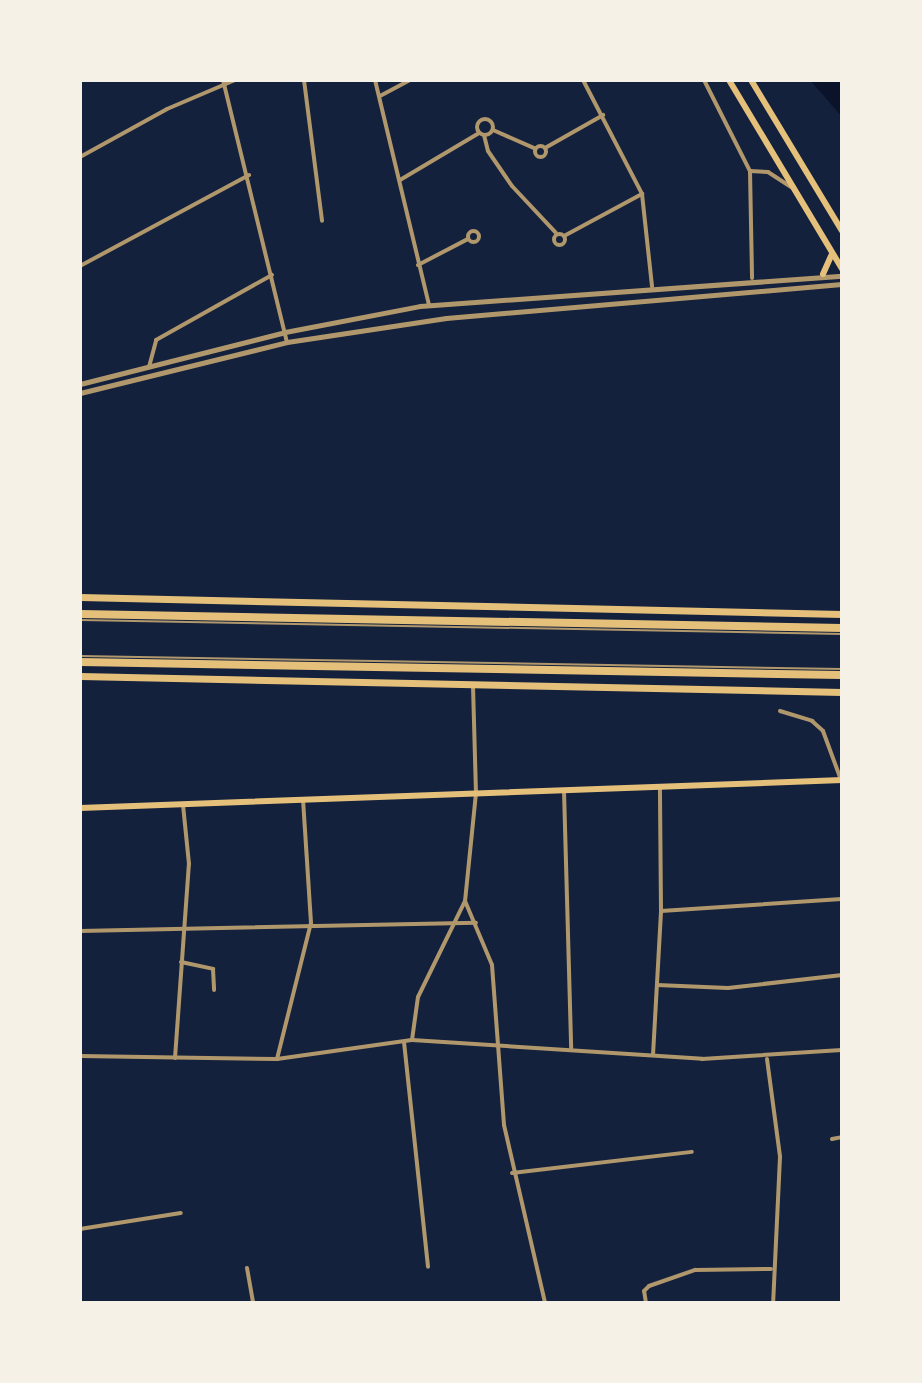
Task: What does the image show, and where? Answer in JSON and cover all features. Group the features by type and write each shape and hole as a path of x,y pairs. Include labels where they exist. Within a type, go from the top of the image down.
{"highway":[{"path":"80,614 842,631"},
{"path":"80,659 842,672"}],"main road":[{"path":"729,80 842,269"},
{"path":"751,80 842,231"},
{"path":"823,274 832,259 828,248"},
{"path":"80,597 842,614"},
{"path":"80,676 842,692"},
{"path":"80,808 841,780"}],"street":[{"path":"80,157 223,81 235,80"},
{"path":"304,80 322,221"},
{"path":"375,80 429,305"},
{"path":"380,96 410,80"},
{"path":"499,80 505,80"},
{"path":"583,80 642,194 652,286"},
{"path":"704,80 750,171 752,278"},
{"path":"223,81 249,175 287,342"},
{"path":"564,236 556,233 503,173 482,134 483,119 493,130 534,148 545,148 603,115"},
{"path":"400,180 493,130"},
{"path":"750,171 768,172 795,190"},
{"path":"80,266 249,175"},
{"path":"556,233 557,244 564,236 642,194"},
{"path":"418,265 468,239"},
{"path":"80,384 285,332 429,305 752,278 823,274 842,276"},
{"path":"149,367 156,340 272,275"},
{"path":"80,393 287,342 489,313 842,284"},
{"path":"412,1040 418,997 465,901 476,793 473,686"},
{"path":"780,711 812,721 823,731 841,780"},
{"path":"653,1055 661,911 660,789"},
{"path":"564,790 571,1048"},
{"path":"277,1059 311,923 303,798"},
{"path":"175,1058 189,833 183,803"},
{"path":"661,911 842,899"},
{"path":"465,901 492,965 500,1044 501,1097 512,1173 534,1240 545,1303"},
{"path":"80,931 311,923 476,923"},
{"path":"181,962 213,969 214,990"},
{"path":"657,985 728,988 842,975"},
{"path":"80,1056 277,1059 412,1040 653,1055 767,1057 842,1050"},
{"path":"404,1042 428,1267"},
{"path":"767,1057 780,1157 771,1269 773,1303"},
{"path":"832,1139 842,1137"},
{"path":"512,1173 692,1152"},
{"path":"80,1229 181,1213"},
{"path":"247,1268 253,1303"},
{"path":"646,1303 644,1291 649,1286 695,1270 771,1269"}],"lane":[{"path":"80,620 842,631"}],"water":[{"path":"810,80 842,80 842,117"}]}
